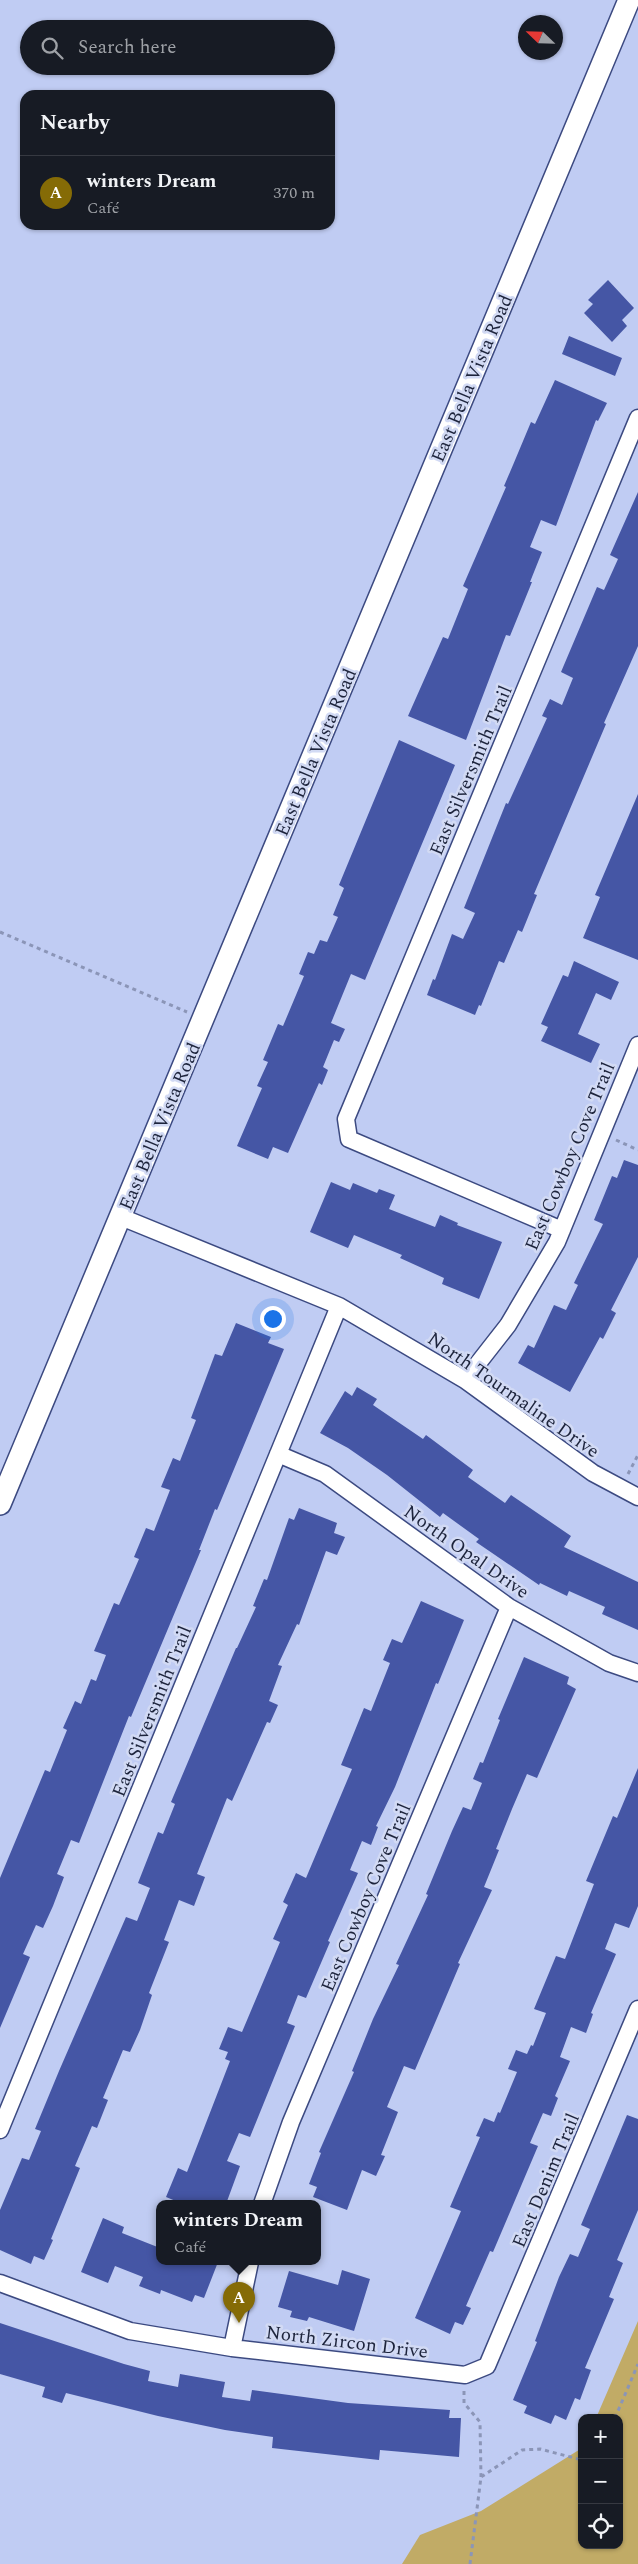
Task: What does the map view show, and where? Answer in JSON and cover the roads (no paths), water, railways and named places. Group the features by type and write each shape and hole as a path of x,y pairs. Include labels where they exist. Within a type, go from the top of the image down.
{"street":[{"name":"East Bella Vista Road","path":"0,1504 629,0"},
{"name":"East Silversmith Trail","path":"562,1230 349,1139 346,1119 638,418"},
{"name":"East Cowboy Cove Trail","path":"465,1380 508,1325 557,1242 638,1045"},
{"name":"North Tourmaline Drive","path":"121,1217 340,1306 465,1380 592,1473 638,1497"},
{"name":"East Silversmith Trail","path":"0,2130 340,1306"},
{"name":"North Opal Drive","path":"278,1454 325,1474 509,1607 609,1663 638,1673"},
{"name":"East Cowboy Cove Trail","path":"263,2200 291,2122 509,1607"},
{"name":"East Denim Trail","path":"487,2366 638,2009"},
{"path":"232,2348 249,2265"},
{"name":"North Zircon Drive","path":"0,2283 130,2331 232,2348 465,2375 487,2366"}],"place":[{"name":"winters Dream","path":"239,2323"}]}
